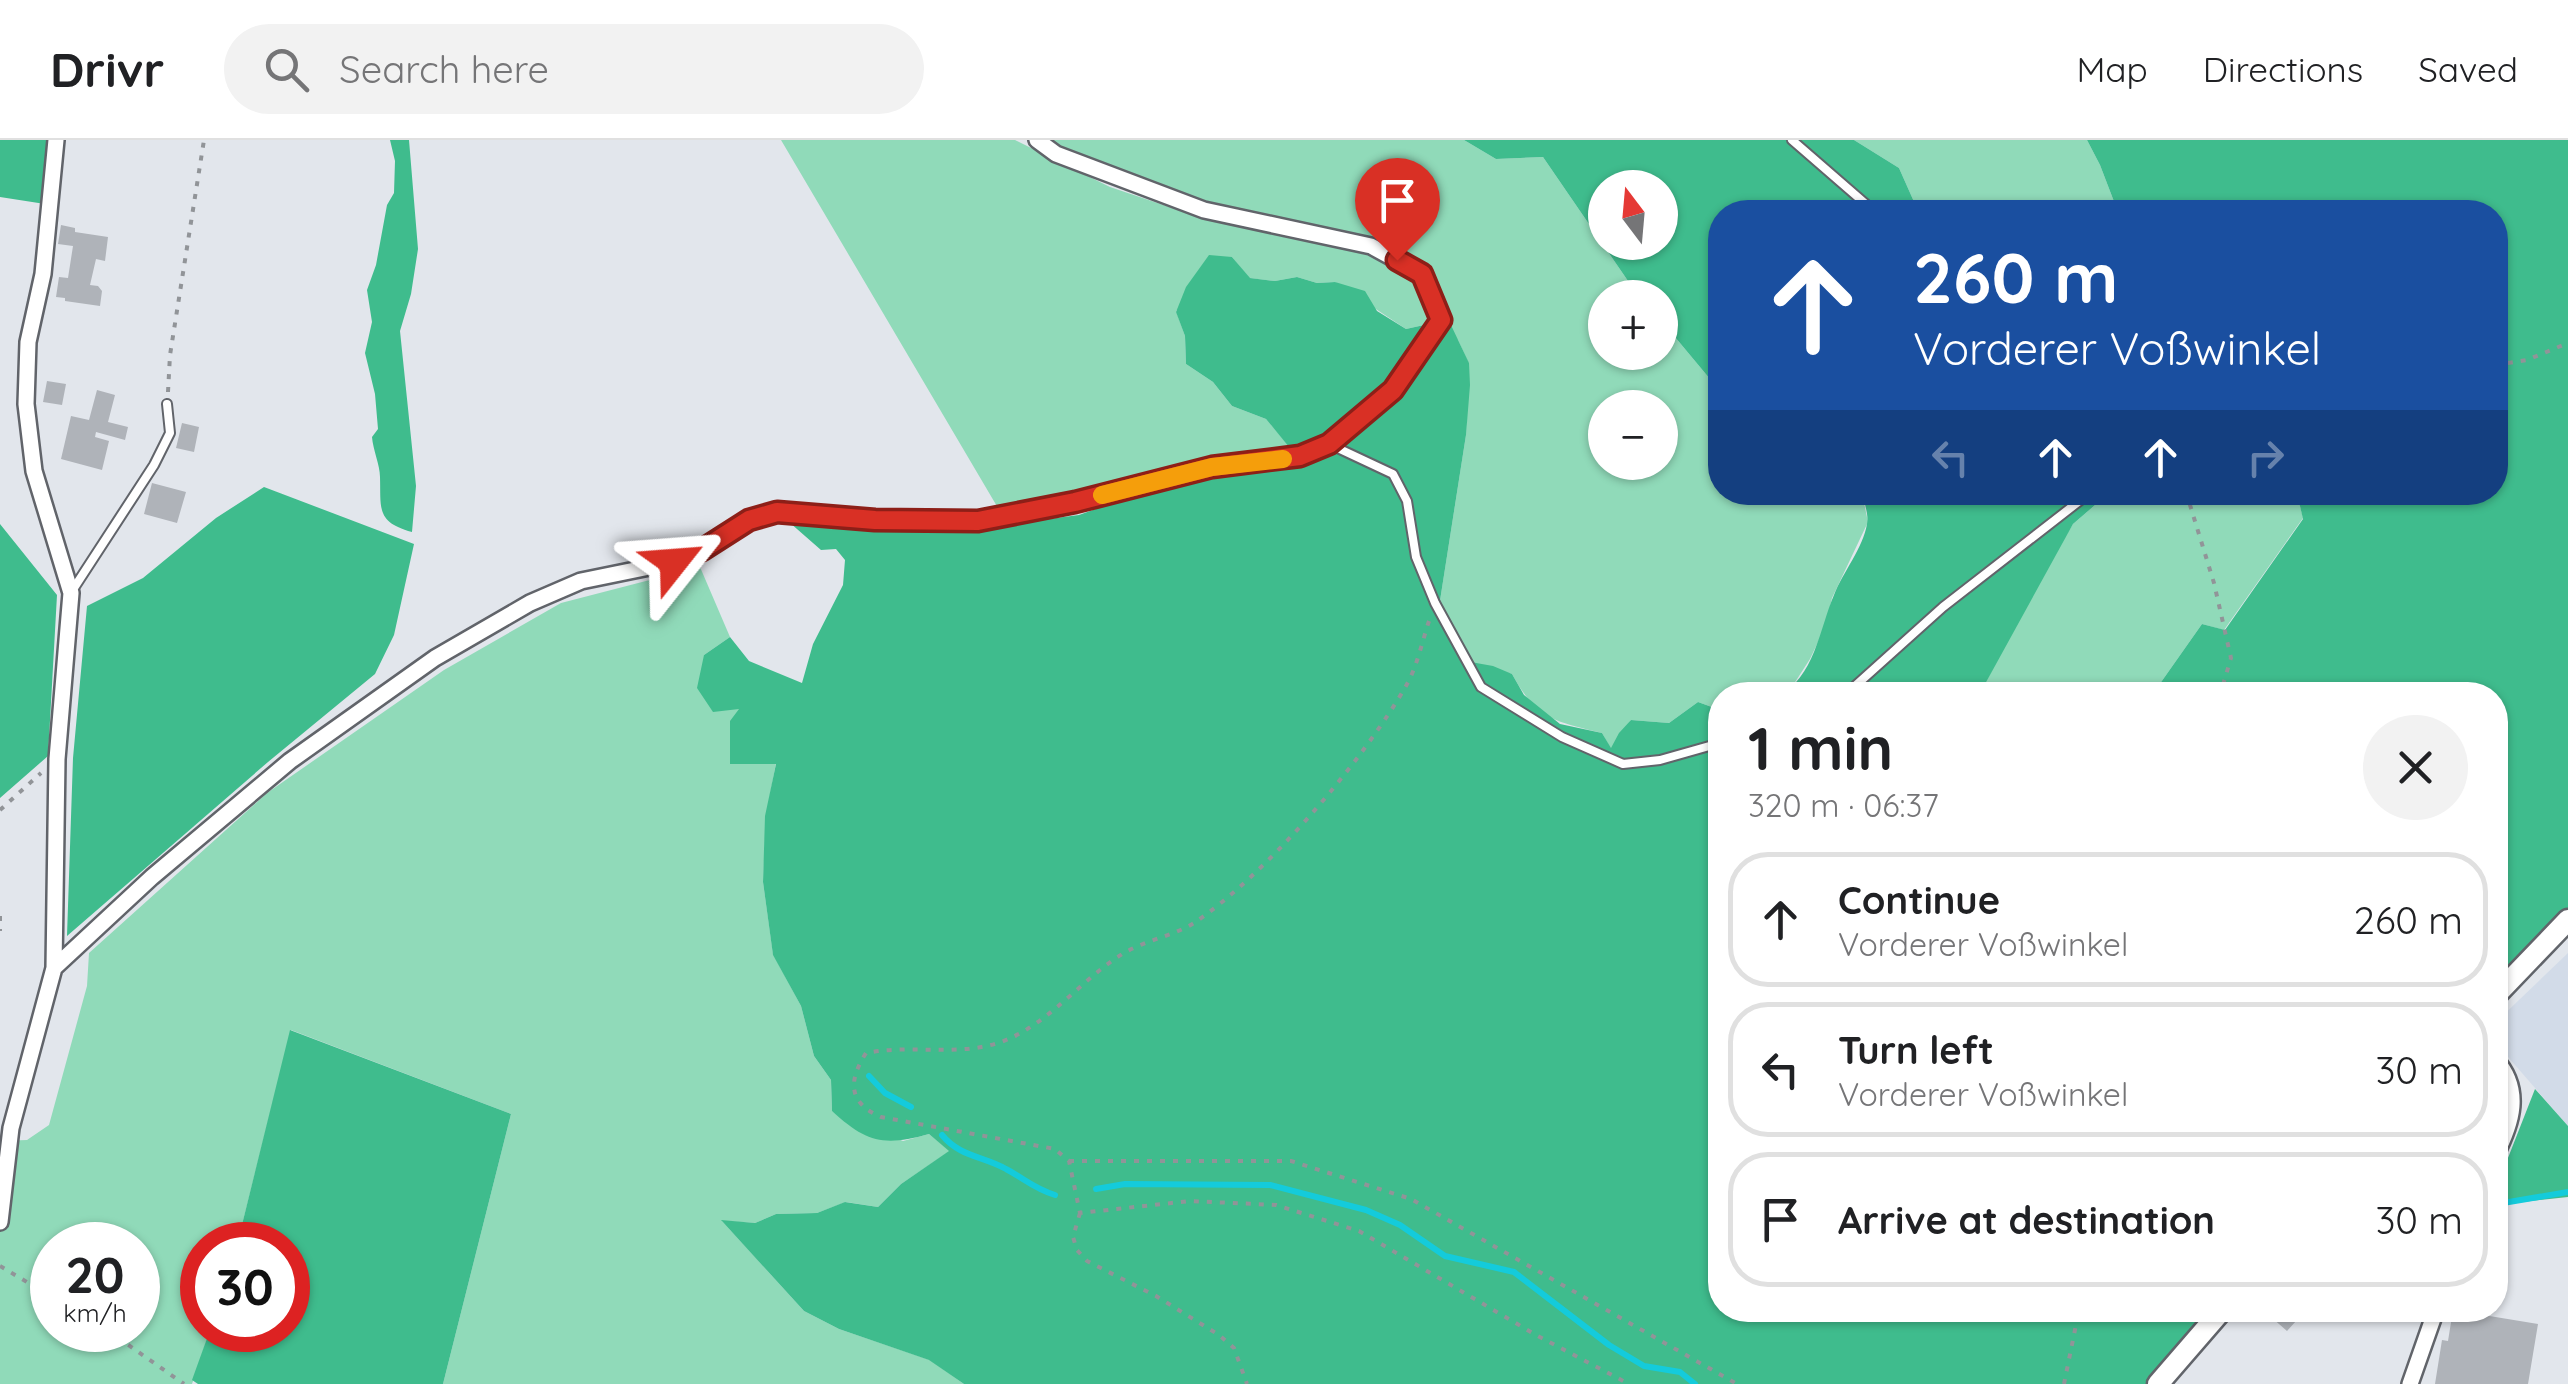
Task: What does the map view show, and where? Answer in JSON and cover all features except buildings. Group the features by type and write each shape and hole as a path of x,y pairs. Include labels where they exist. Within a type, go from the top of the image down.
{"main road":[{"path":"2508,982 2568,920"},
{"path":"2158,1384 2212,1322"}],"street":[{"path":"0,1222 11,1128 54,968 57,759 71,593 34,471 26,404 28,342 43,274 56,140"},
{"path":"54,968 244,797 434,658 530,603 581,581 674,562 702,550 749,520 777,512 875,520 978,521 1075,502 1212,467 1300,456 1329,444 1393,390 1441,320 1422,274 1371,246 1204,210 1056,154 1037,140"},
{"path":"2508,1079 2514,1106 2508,1129"},
{"path":"2410,1384 2432,1322"}],"lane":[{"path":"1792,140 1861,200"},
{"path":"71,593 154,465 170,433 167,404"},
{"path":"1329,444 1393,474 1408,501 1416,557 1435,603 1480,688 1562,736 1623,764 1660,760 1708,746"},
{"path":"1859,682 1943,607 2074,505"}],"path":[{"path":"167,404 170,355 204,140"},
{"path":"2508,362 2527,360 2568,343"},
{"path":"2190,505 2214,583 2230,658 2224,682"},
{"path":"1435,603 1408,683 1326,795 1243,885 1191,925 1126,952 1044,1019 1004,1041 971,1050 887,1049 866,1053 854,1071 854,1092 865,1110 882,1117 1055,1149 1069,1160 1291,1161 1411,1199 1737,1384"},
{"path":"0,810 57,759"},
{"path":"0,916 0,931"},
{"path":"1069,1160 1080,1213 1073,1238 1077,1250 1087,1260 1219,1335 1234,1348 1247,1384"},
{"path":"1080,1213 1190,1201 1276,1205 1358,1230 1536,1335 1629,1384"},
{"path":"0,1266 30,1284"},
{"path":"2064,1384 2077,1322"},
{"path":"142,1352 184,1384"}],"shaded area":[{"path":"2568,953 2568,1126 2508,1057 2508,1011"}],"green space":[{"path":"0,140 50,140 45,204 0,197"},
{"path":"390,140 409,140 418,249 400,331 416,486 412,532 392,524 383,513 372,437 378,429 375,394 365,353 372,322 367,290 376,265 387,205 394,193 395,161"},
{"path":"781,140 1015,140 1110,187 1208,220 1367,252 1419,281 1433,323 1406,329 1335,282 1317,283 1297,277 1275,281 1249,278 1232,257 1176,311 1185,336 1186,364 1213,382 1232,406 1266,419 1290,447 1164,469 998,508"},
{"path":"1046,140 1464,140 1496,159 1543,157 1588,223 1588,260 1614,260 1627,280 1588,280 1588,370 1678,370 1678,341 1708,377 1708,505 1864,505 1868,522 1832,598 1826,625 1795,682 1708,682 1708,706 1698,702 1669,723 1631,720 1611,749 1602,733 1559,721 1539,710 1512,674 1466,662 1439,607 1466,435 1469,364 1458,340 1442,323 1423,274 1372,244 1205,207 1058,149"},
{"path":"1464,140 1854,140 1899,168 1913,200 1708,200 1708,377 1678,341 1678,280 1627,280 1614,260 1678,260 1678,170 1588,170 1588,223 1543,157 1496,159"},
{"path":"1854,140 2087,140 2113,200 1913,200 1899,168"},
{"path":"2087,140 2568,140 2568,919 2508,981 2508,682 2161,682 2202,624 2225,630 2303,519 2300,505 2508,505 2508,200 2113,200"},
{"path":"1209,255 1232,257 1250,278 1275,281 1297,277 1365,291 1377,311 1406,329 1450,323 1469,363 1470,385 1439,607 1465,661 1512,674 1524,695 1560,724 1602,733 1611,748 1631,720 1669,723 1698,702 1708,706 1708,1322 2215,1322 2158,1384 964,1384 929,1360 839,1329 804,1311 721,1220 755,1223 776,1214 817,1213 845,1202 878,1207 901,1184 949,1151 929,1134 899,1140 876,1139 855,1130 832,1111 831,1080 814,1056 801,1006 773,955 763,882 765,816 776,764 730,764 730,721 739,709 713,712 697,688 704,655 730,637 749,661 802,683 813,644 843,585 845,560 836,549 821,550 789,522 800,505 815,504 833,525 955,531 1079,515 1143,492 1265,464 1294,453 1266,419 1232,406 1213,382 1186,364 1185,336 1176,312 1186,287"},
{"path":"264,487 414,544 394,635 375,674 67,936 73,758 87,606 143,578 216,518"},
{"path":"1865,505 2095,505 2073,524 1986,682 1796,682 1808,665 1834,595 1865,533"},
{"path":"2095,505 2300,505 2303,518 2224,630 2202,624 2161,682 1986,682 2073,524"},
{"path":"0,524 57,595 48,756 0,798"},
{"path":"700,567 730,637 704,655 740,708 730,764 776,763 766,816 763,882 773,954 801,1006 814,1056 831,1080 832,1111 903,1141 929,1134 950,1151 901,1184 878,1207 846,1202 817,1213 776,1214 755,1223 722,1221 804,1311 839,1329 930,1360 964,1384 443,1384 511,1114 291,1030 243,1222 180,1222 180,1352 203,1352 192,1384 0,1384 0,1141 27,1140 49,1125 87,986 89,953 267,793 444,670 561,603"},
{"path":"290,1030 511,1114 443,1384 198,1384 192,1380 202,1352 310,1352 310,1222 243,1222"},
{"path":"2535,1089 2568,1126 2568,1197 2508,1204 2508,1158"}],"waterway":[{"path":"869,1076 885,1093 911,1107"},
{"path":"942,1135 964,1152 1055,1195"},
{"path":"1096,1189 1125,1184 1270,1185 1366,1210 1400,1225 1445,1256 1514,1272 1609,1345 1644,1366 1680,1372 1695,1384"},
{"path":"2508,1202 2568,1192"}],"slow traffic":[{"path":"1102,495 1212,467 1283,459"}],"route":[{"path":"674,562 702,550 749,520 777,512 875,520 978,521 1075,502 1212,467 1300,456 1329,444 1393,390 1441,320 1422,274 1397,260"}]}
